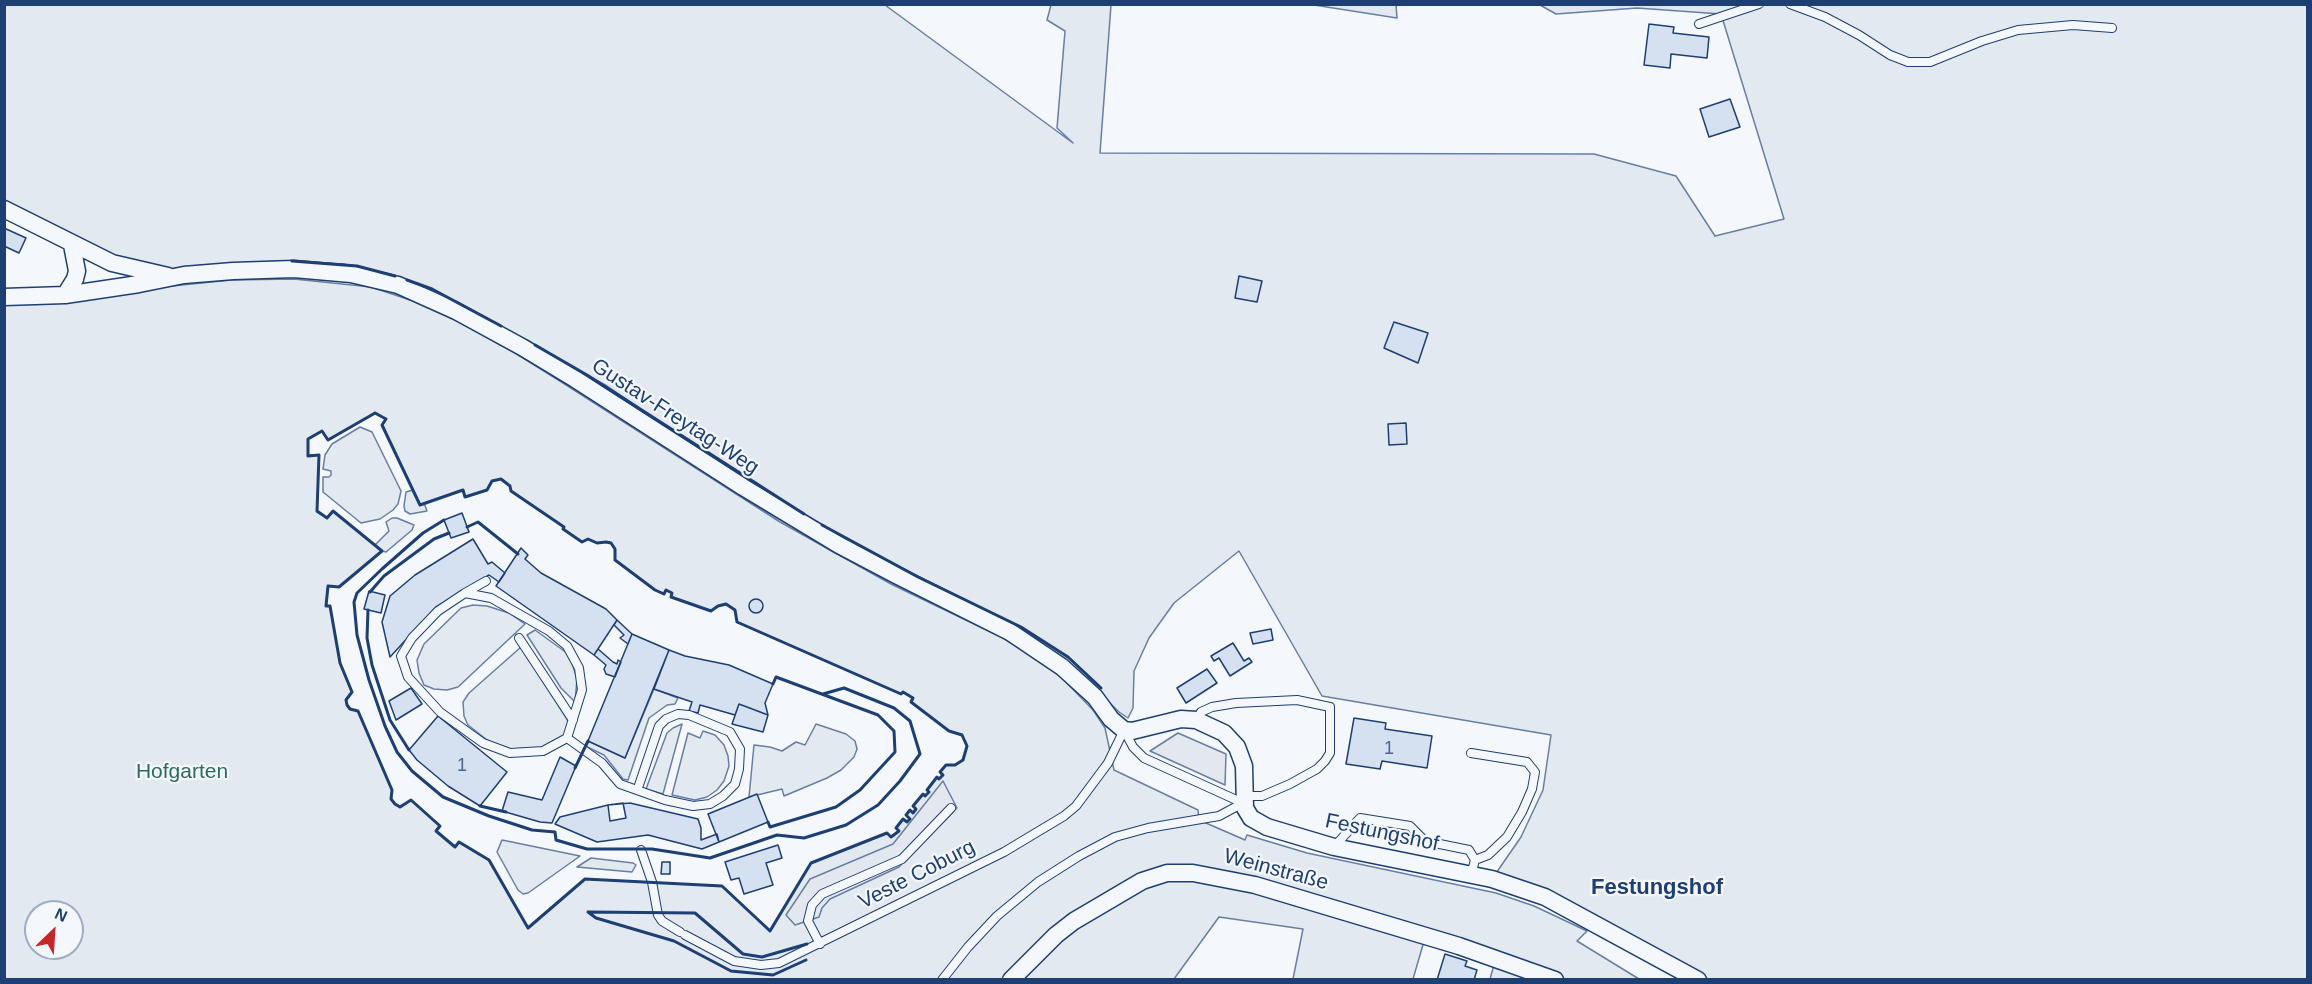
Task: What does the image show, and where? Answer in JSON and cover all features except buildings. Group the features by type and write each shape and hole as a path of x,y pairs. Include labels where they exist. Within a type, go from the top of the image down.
{"street":[{"name":"Gustav-Freytag-Weg","path":"4,209 112,263 172,277"},
{"path":"65,295 78,271 72,245"},
{"name":"Gustav-Freytag-Weg","path":"4,297 65,295 172,277 233,271 294,269 351,274 398,285 456,311 575,379 743,487 839,544 1010,632 1062,667 1095,697 1117,724"},
{"path":"1117,724 1132,731 1181,719 1196,720 1224,733 1237,747 1244,766 1243,800"},
{"name":"Festungshof","path":"1243,800 1248,814 1267,827 1334,847 1473,867 1566,906 1698,980"},
{"name":"Weinstraße","path":"1011,980 1056,934 1142,881 1167,873 1193,873 1255,885 1459,946 1555,980"}],"lane":[{"path":"1699,24 1759,4"},
{"path":"1791,4 1825,17 1858,34 1890,55 1908,62 1930,62 1982,41 2018,30 2073,25 2112,28"},
{"path":"465,593 491,598 549,631 567,646 579,668 582,690 567,738 543,751 510,753 483,743 440,712 408,677 402,656 412,638 438,611 465,593 486,581"},
{"path":"519,638 573,720"},
{"path":"942,980 968,946 997,916 1038,882 1079,856 1115,837 1148,828 1219,816 1243,800 1262,796 1317,769 1326,761 1330,753 1330,707 1297,700 1236,703 1212,707 1202,712 1196,720"},
{"path":"567,738 602,763 620,784 665,800 693,806 710,804 723,796 735,784 739,769 740,749 730,732 689,715 678,714 666,719 659,726 639,785"},
{"path":"1117,724 1132,747 1144,758 1243,800"},
{"name":"Veste Coburg","path":"641,850 657,911 662,921 734,961 761,965 779,963 1004,852 1064,816 1076,806 1108,763 1117,724"},
{"path":"1334,847 1360,818 1410,826 1425,841 1469,850 1473,867 1507,837 1532,789 1535,772 1527,762 1471,753"},
{"path":"820,944 808,921 812,905 822,894 902,859 951,808"}],"green space":[{"path":"5,5 885,5 1073,143 1057,128 1065,31 1047,20 1051,5 1111,5 1100,153 1594,154 1676,176 1715,236 1784,219 1721,14 1637,8 1556,14 1540,5 2307,5 2307,979 1698,979 1492,879 1521,837 1543,790 1551,735 1322,696 1239,551 1174,603 1149,638 1134,671 1133,708 1128,718 1065,659 849,543 758,488 607,386 448,299 399,278 344,264 280,261 154,270 124,264 5,202"},
{"path":"1314,5 1396,5 1397,18"},
{"name":"Hofgarten","path":"294,279 371,287 422,304 522,357 780,522 891,584 1001,637 1034,656 1059,675 1093,710 1105,728 1114,770 1198,810 1199,820 1245,840 1247,835 1307,853 1496,893 1534,906 1587,931 1577,941 1639,979 1490,979 1497,954 1427,931 1413,979 1293,979 1303,929 1219,917 1174,979 5,980 5,303 231,280","holes":["376,413 386,419 382,425 413,490 406,492 404,506 405,511 410,514 427,511 424,503 463,490 465,497 487,490 492,481 501,479 510,486 511,491 563,526 563,529 582,542 588,539 597,543 611,543 615,549 615,560 655,590 664,594 666,590 672,593 671,597 711,611 726,604 735,610 737,622 901,694 903,692 912,698 911,702 949,731 962,735 967,746 963,760 955,765 946,765 940,772 942,775 939,779 937,777 927,790 929,792 923,794 913,806 916,810 913,813 910,810 906,815 910,819 907,822 903,819 896,828 899,831 891,837 887,833 811,863 770,930 722,886 585,879 528,928 489,860 459,842 455,846 436,831 440,826 411,800 401,807 395,804 391,798 392,790 358,711 350,709 347,705 346,699 352,692 340,663 330,606 326,605 328,586 339,587 382,551 386,552 412,530 414,525 392,518 386,522 389,531 375,545 333,511 327,518 317,512 319,455 308,455 308,439 322,431 328,440"]},
{"path":"360,427 372,432 401,491 398,504 393,510 380,519 361,523 323,492 323,477 331,475 331,471 323,469 325,455 332,444"},
{"path":"473,605 487,606 509,613 525,624 458,687 447,690 424,685 417,660 424,644 461,608"},
{"path":"535,630 567,653 577,679 575,702 561,688 527,635"},
{"path":"521,647 567,719 570,728 556,745 529,751 509,749 491,743 468,725 464,716 463,702 469,693"},
{"path":"654,689 678,698 675,704 667,705 649,718 628,780 623,779 604,755 585,746 588,741 625,758"},
{"path":"682,724 663,794 646,789 667,733"},
{"path":"816,724 846,734 855,741 857,749 854,757 841,770 827,778 784,796 782,789 749,797 754,745 782,751 796,742 805,745"},
{"path":"703,731 715,735 724,745 729,766 724,781 707,797 695,800 672,795 688,733 700,738"},
{"path":"502,840 580,856 528,893 523,894 518,890 497,852"},
{"path":"591,858 636,865 632,872 577,867"}],"shaded area":[{"path":"1178,733 1226,754 1225,785 1150,751"},
{"path":"943,781 957,808 899,867 830,899 822,908 819,917 795,925 786,915 810,879 893,844"}],"wall":[{"path":"292,261 357,266 395,276"},
{"path":"407,280 432,289 501,326"},
{"path":"535,345 587,375 804,514"},
{"path":"375,413 386,419 382,425 420,505 463,490 465,497 487,490 492,481 501,479 510,486 511,491 582,542 588,539 597,543 611,543 615,549 615,560 655,590 664,594 666,590 672,593 671,597 711,611 726,604 735,610 737,622 913,698 911,702 949,731 962,735 967,746 963,760 955,765 946,765 940,772 943,775 939,779 937,777 927,790 929,792 925,796 923,794 913,806 916,809 913,813 910,810 906,815 910,819 907,822 903,819 896,828 899,831 891,837 887,833 811,863 770,931 722,886 585,879 528,928 489,860 459,842 455,847 436,831 440,826 411,800 400,807 395,804 391,799 392,790 358,711 350,709 347,705 346,700 352,692 340,663 330,606 326,606 328,586 339,587 382,551 333,511 327,518 317,511 319,455 308,456 308,439 322,431 328,440 375,413"},
{"path":"444,520 423,533 382,569 357,593 354,602 357,635 385,726 397,752 412,771 443,797 489,816 532,830 555,832 556,840 587,849 652,849 710,858 777,835 804,838 846,825 878,805 920,754 910,721 894,708 844,688 823,694"},
{"path":"467,527 478,522 518,554"},
{"path":"822,525 918,577 1021,627 1068,657 1101,688"},
{"path":"370,592 384,576 434,539 449,533"},
{"path":"368,610 367,638 372,665 390,720 409,750"},
{"path":"768,822 770,827 836,807 860,790 895,752 894,731 878,715 776,677 773,684"},
{"path":"575,768 588,741"},
{"path":"480,806 506,812"},
{"path":"588,912 695,913 743,954 762,957 807,944"},
{"path":"588,912 596,918 674,941 731,971 773,975 806,960"}],"district":[{"name":"Festungshof","path":"1657,888"}]}
